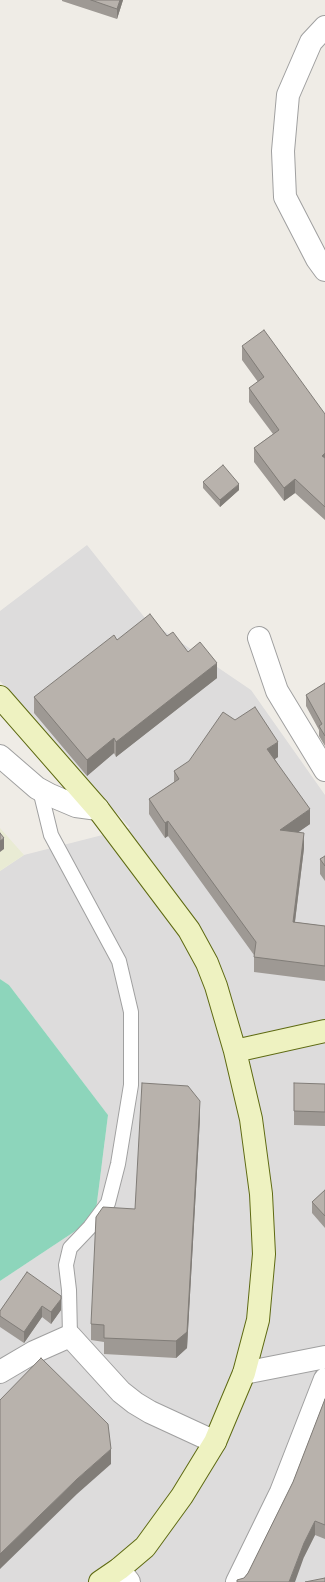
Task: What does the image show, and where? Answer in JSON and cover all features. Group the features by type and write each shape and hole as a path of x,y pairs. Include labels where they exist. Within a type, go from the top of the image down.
{"main road":[{"path":"0,697 98,809 189,930 207,963 216,986 235,1051 251,1119 261,1194 264,1254 258,1320 244,1373 215,1442 182,1496 124,1576 100,1582"},
{"path":"235,1051 325,1031"}],"street":[{"path":"325,27 311,42 288,94 283,151 285,197 317,259 325,270"},
{"path":"259,638 277,691 325,770"},
{"path":"0,756 40,790 76,806 98,809"},
{"path":"0,1372 34,1352 70,1336 121,1392 135,1403 150,1412 215,1442"},
{"path":"244,1373 325,1357"},
{"path":"237,1582 281,1492 325,1379"}],"lane":[{"path":"40,790 50,835 119,961 131,1012 131,1085 118,1164 110,1197 108,1203 94,1221 70,1248 66,1265 69,1290 70,1336"}],"shaded area":[{"path":"87,545 145,618 251,690 325,795 325,1582 0,1582 0,1281 95,1218 108,1115 9,985 0,979 0,871 24,855 130,828 0,681 0,611"}],"green space":[{"path":"0,828 24,855 0,871"},
{"path":"0,979 9,985 108,1115 95,1218 0,1281"}],"building":[{"path":"91,0 120,0 117,9"},
{"path":"264,330 325,414 325,453 322,456 325,458 325,507 295,479 284,488 254,448 279,430 249,388 264,377 242,346"},
{"path":"223,465 239,484 220,500 203,482"},
{"path":"150,614 167,636 173,632 188,652 200,642 217,663 116,742 114,738 87,760 34,697 114,635 117,640"},
{"path":"325,683 325,736 319,726 322,724 306,695"},
{"path":"255,707 278,742 267,749 310,809 280,830 304,833 293,922 325,926 325,966 254,957 256,942 168,821 165,823 149,799 179,779 174,771 189,761 223,712 235,720"},
{"path":"0,833 4,838 0,841"},
{"path":"325,856 325,866 320,859"},
{"path":"142,1083 188,1086 200,1101 187,1332 176,1341 104,1338 104,1325 91,1324 96,1217 103,1207 135,1209"},
{"path":"294,1083 325,1084 325,1112 294,1111"},
{"path":"325,1190 325,1216 312,1202"},
{"path":"27,1272 61,1296 61,1299 51,1312 42,1306 24,1332 0,1316 0,1311"},
{"path":"41,1358 108,1424 111,1449 77,1479 0,1554 0,1400"},
{"path":"325,1399 325,1525 315,1521 304,1543 289,1582 237,1582 237,1580 244,1578 248,1573 293,1482"},
{"path":"325,1578 325,1582 305,1582"}]}
